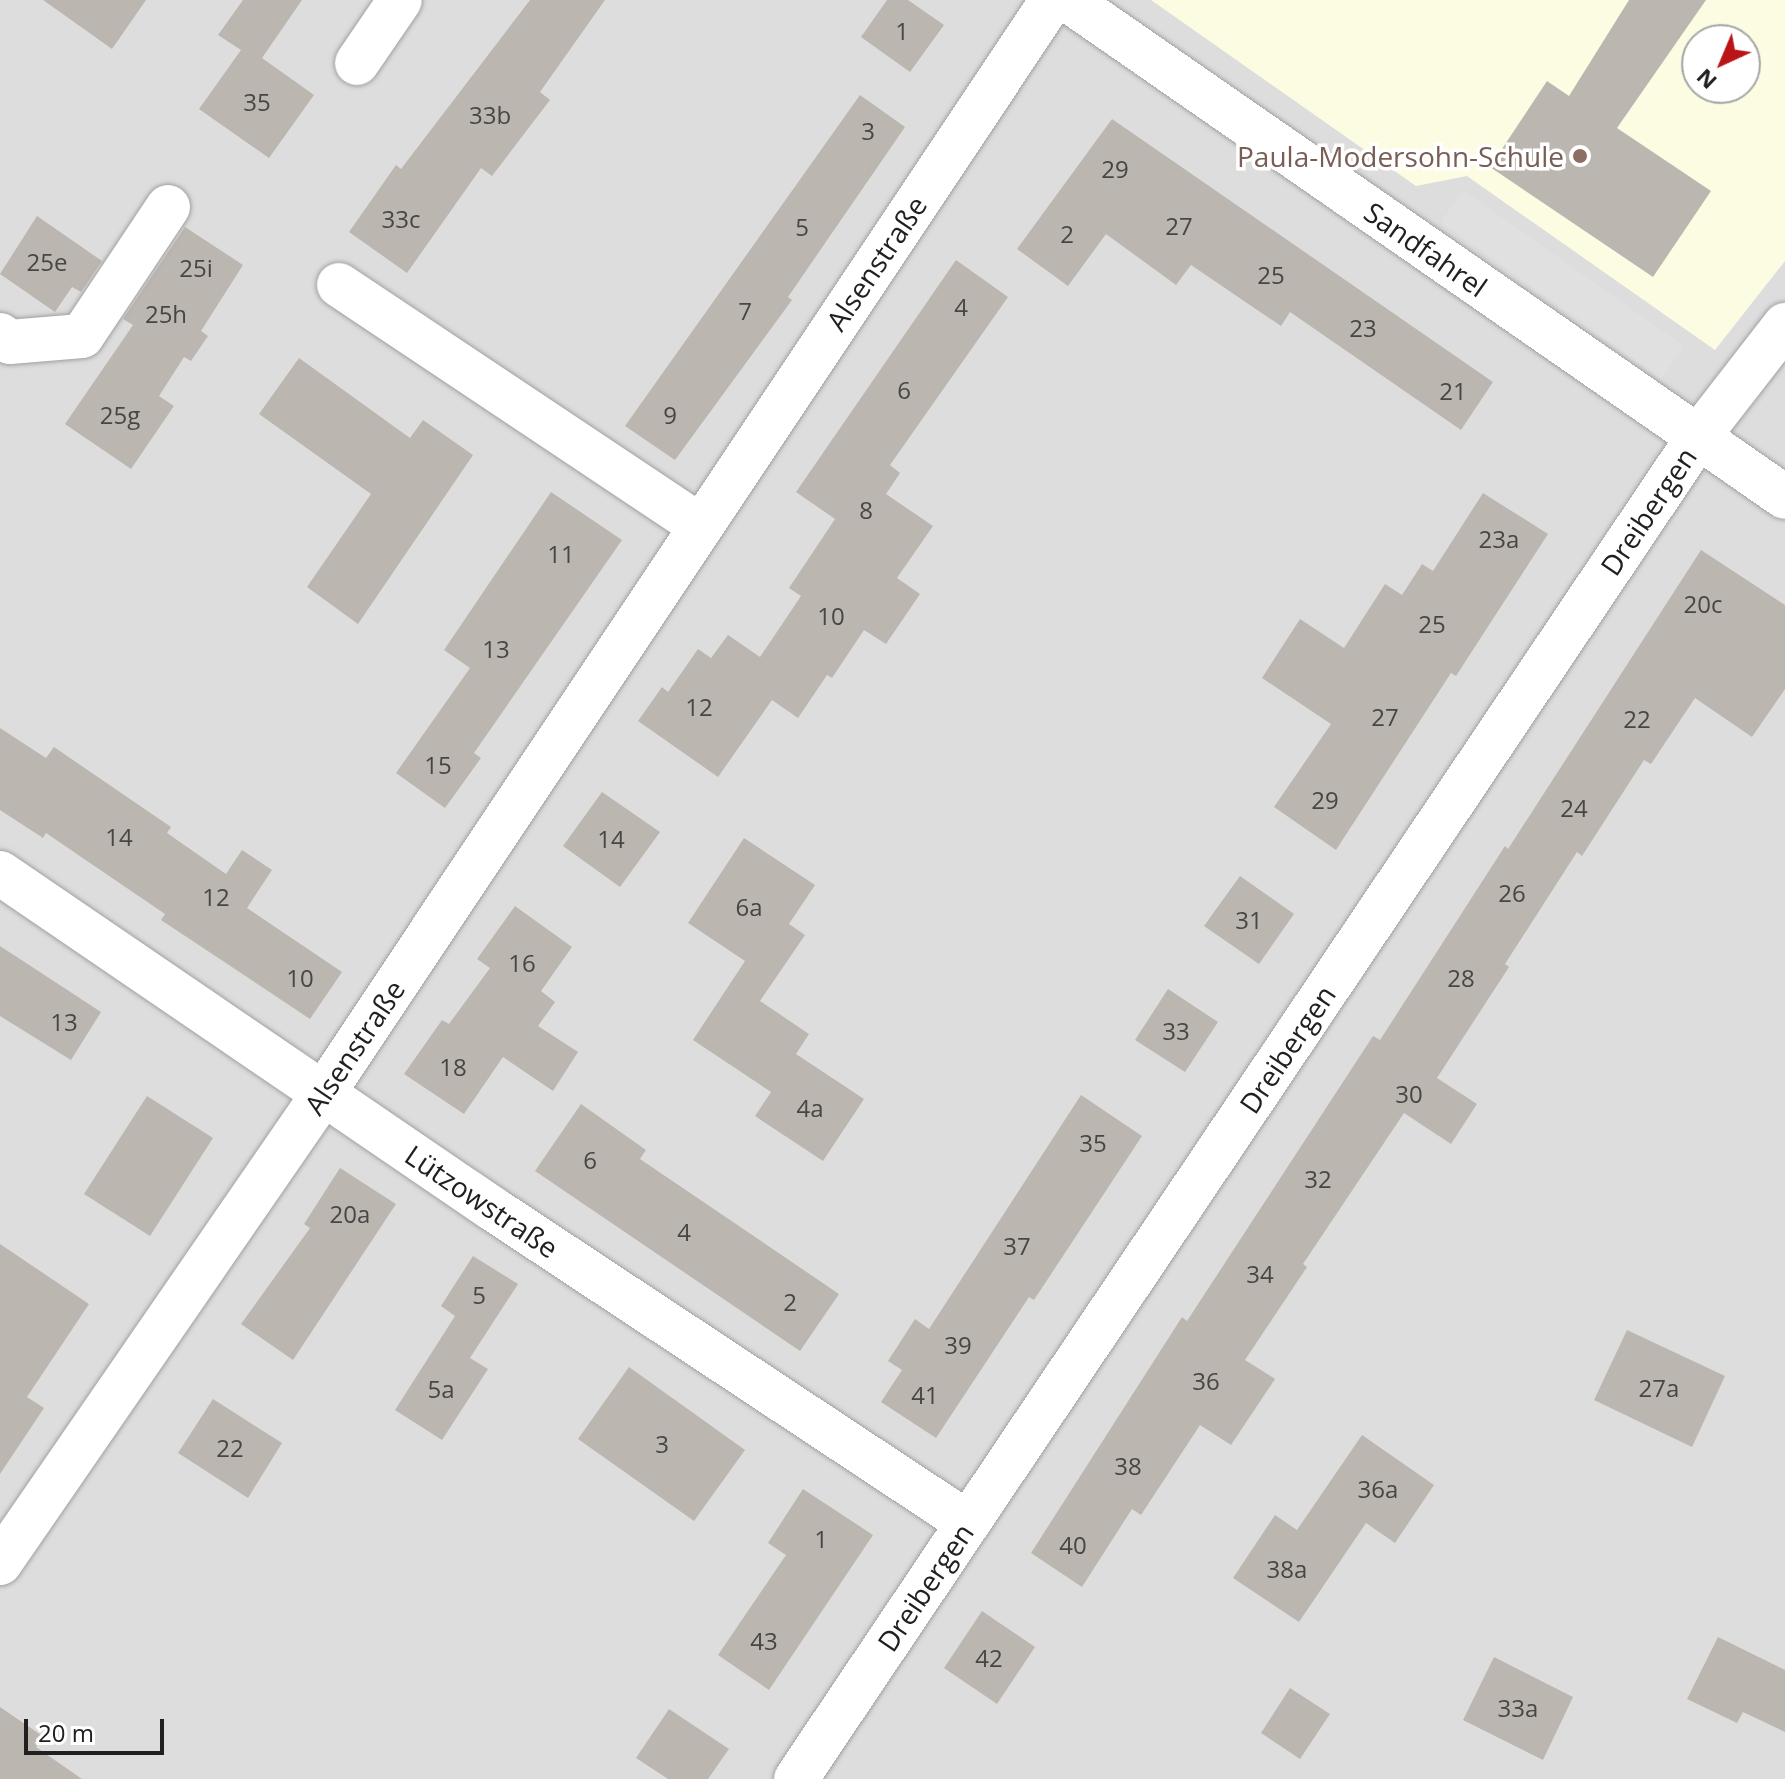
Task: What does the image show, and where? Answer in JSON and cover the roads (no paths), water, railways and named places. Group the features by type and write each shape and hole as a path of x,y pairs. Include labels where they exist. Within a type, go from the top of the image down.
{"street":[{"path":"357,63 400,0"},
{"name":"Alsenstraße","path":"0,1563 323,1094 1052,0"},
{"name":"Sandfahrel","path":"1068,0 1785,497"},
{"path":"0,335 10,342 82,336 168,207"},
{"path":"339,285 700,526"},
{"name":"Dreibergen","path":"796,1779 1698,437 1785,325"},
{"name":"Lützowstraße","path":"0,873 323,1094 968,1523"}],"place":[{"name":"Paula-Modersohn-Schule","path":"1580,156"}]}
